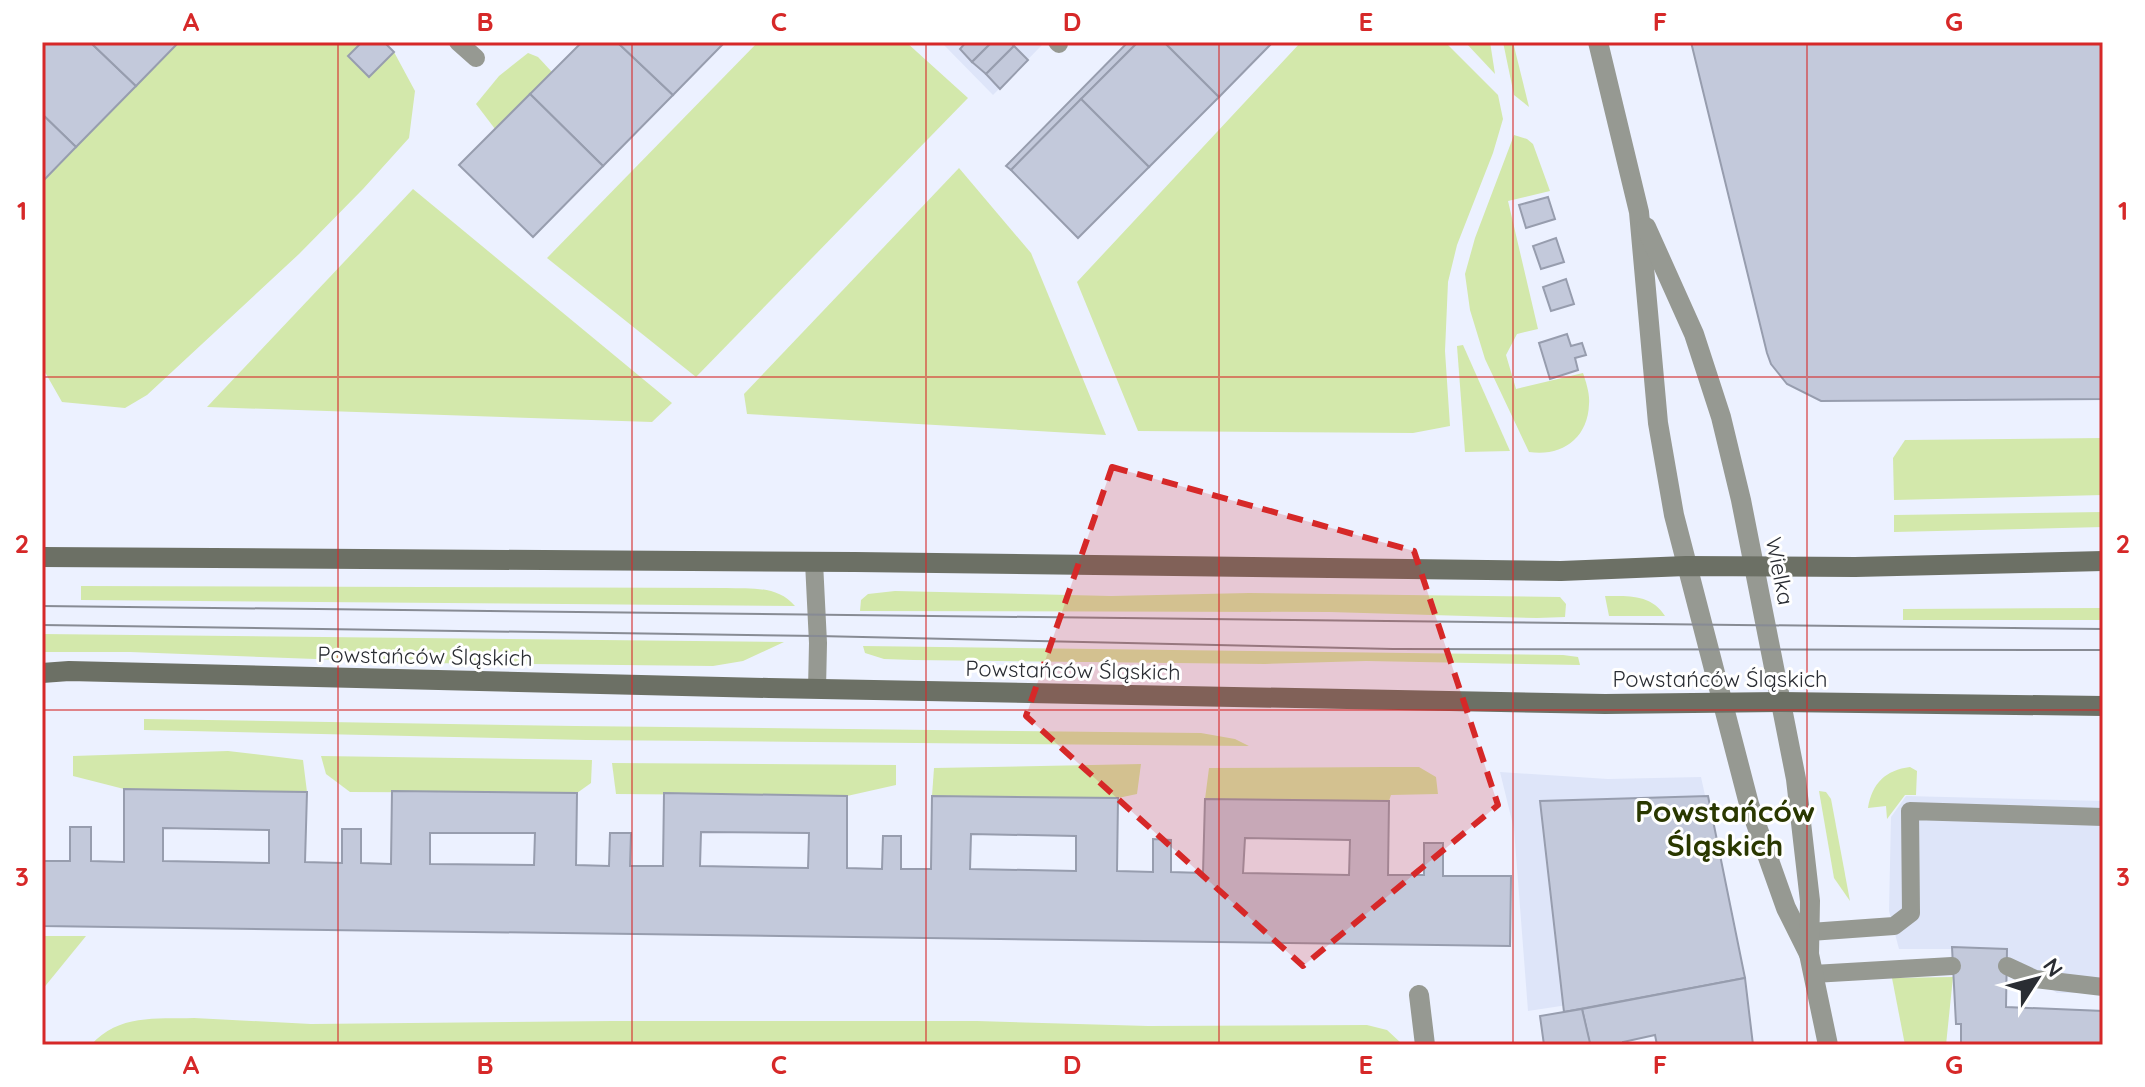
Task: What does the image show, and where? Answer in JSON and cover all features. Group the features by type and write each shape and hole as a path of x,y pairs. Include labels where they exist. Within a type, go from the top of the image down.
{"main road":[{"path":"42,557 1561,571 1686,566 2103,561"},
{"name":"Powstańców Śląskich","path":"42,673 69,671 1605,704 1781,702 2103,706"}],"street":[{"name":"Wielka","path":"1598,42 1639,212 1658,423 1674,515 1749,804 1786,908 1811,964"},
{"name":"Wielka","path":"1639,212 1694,334 1721,417 1755,567 1796,779 1810,901 1811,964 1828,1045"},
{"path":"1419,995 1425,1045"}],"lane":[{"path":"458,42 476,58"},
{"path":"814,562 817,689"},
{"path":"1810,932 1894,926 1911,913 1910,811 2103,817"},
{"path":"1811,964 1952,966"},
{"path":"2007,966 2035,979 2103,987"}],"highlighted area":[{"path":"1112,467 1414,551 1498,805 1303,966 1026,716"}],"shaded area":[{"path":"941,42 1045,42 993,95"},
{"path":"1500,772 1608,779 1701,777 1745,978 1528,1011 1514,829"},
{"path":"1906,796 2103,801 2103,993 2057,993 2007,958 2006,949 1899,949 1889,911 1891,817"}],"green space":[{"path":"179,42 362,42 348,57 369,77 394,52 415,91 409,138 299,254 147,395 125,408 62,402 42,367 42,182"},
{"path":"758,42 906,42 968,98 696,377 547,258"},
{"path":"1301,42 1445,42 1498,95 1503,119 1457,245 1448,282 1445,351 1450,426 1413,433 1138,431 1077,282"},
{"path":"1465,42 1490,42 1495,74"},
{"path":"1503,42 1513,42 1529,107 1514,95"},
{"path":"528,53 538,57 552,72 495,129 476,104 499,76"},
{"path":"1514,135 1533,144 1550,191 1508,201 1538,329 1517,334 1506,355 1516,389 1583,373 1589,396 1584,427 1571,443 1552,452 1529,452 1485,359 1470,310 1465,274 1475,238"},
{"path":"959,168 1031,253 1106,435 747,414 744,394"},
{"path":"413,189 672,403 652,422 207,407"},
{"path":"1463,345 1510,451 1465,452 1457,346"},
{"path":"2103,438 2103,495 1894,500 1893,458 1905,440"},
{"path":"2103,512 2103,527 1894,532 1894,515"},
{"path":"81,586 745,588 772,591 795,606 81,600"},
{"path":"895,591 1111,596 1249,593 1560,597 1566,604 1565,617 1537,618 1329,612 860,611 861,600 868,594"},
{"path":"1605,596 1646,600 1665,616 1609,616"},
{"path":"2103,608 2103,620 1903,620 1903,609"},
{"path":"42,634 784,642 743,661 713,666 424,663 130,652 42,652"},
{"path":"863,646 1563,655 1578,657 1580,665 913,660 884,659 865,653"},
{"path":"144,719 1201,733 1235,739 1249,746 586,740 144,730"},
{"path":"228,751 303,760 307,792 124,789 73,776 73,756"},
{"path":"321,756 592,760 591,783 577,793 350,792 326,774"},
{"path":"612,763 896,765 896,785 847,796 616,794"},
{"path":"1141,764 1137,794 1118,798 932,796 934,768"},
{"path":"1419,767 1436,777 1438,794 1391,795 1389,801 1205,799 1209,768"},
{"path":"1910,767 1917,771 1916,795 1905,795 1887,819 1886,806 1868,808 1873,791 1882,779 1894,771"},
{"path":"1819,791 1826,792 1831,799 1850,901 1834,878"},
{"path":"42,936 86,936 42,990"},
{"path":"1953,977 1946,1045 1905,1045 1892,978"},
{"path":"194,1018 311,1024 977,1021 1148,1026 1367,1025 1387,1030 1401,1043 91,1045 113,1028 126,1023"}],"building":[{"path":"42,42 90,42 136,86 76,147 42,114"},
{"path":"90,42 179,42 136,86"},
{"path":"362,42 384,42 394,52 369,77 348,56"},
{"path":"582,42 617,42 673,95 603,166 530,94"},
{"path":"617,42 725,42 673,95"},
{"path":"966,42 992,42 972,62 960,49"},
{"path":"992,42 1010,42 1014,46 986,74 972,62"},
{"path":"1128,42 1138,42 1011,170 1006,166"},
{"path":"1138,42 1164,42 1219,97 1149,167 1081,99"},
{"path":"1164,42 1273,42 1219,97"},
{"path":"1691,42 2103,42 2103,399 1821,401 1787,384 1771,364 1767,353"},
{"path":"1014,46 1028,60 1000,89 986,74"},
{"path":"530,94 603,166 533,237 459,165"},
{"path":"1081,99 1149,167 1078,238 1011,170"},
{"path":"42,114 76,147 42,182"},
{"path":"1548,197 1555,219 1526,228 1519,205"},
{"path":"1556,238 1564,262 1541,269 1533,246"},
{"path":"1566,279 1574,304 1551,311 1543,287"},
{"path":"1567,334 1571,346 1582,343 1586,355 1575,358 1578,370 1550,379 1539,343"},
{"path":"124,789 307,792 305,862 342,863 342,829 361,829 361,863 391,864 392,791 577,793 576,865 609,866 610,833 631,833 630,866 663,866 664,793 847,796 847,868 882,869 883,836 901,836 901,869 931,869 932,796 1118,798 1117,871 1153,872 1153,839 1171,840 1171,872 1203,873 1205,799 1389,801 1388,875 1424,875 1424,843 1443,843 1443,876 1511,876 1510,946 42,926 42,861 70,861 70,827 91,827 91,861 124,862","holes":["163,828 269,830 269,863 163,861","701,832 809,833 808,868 700,866","430,833 535,833 534,865 430,864","971,834 1076,836 1076,871 970,869","1245,838 1350,840 1349,875 1243,873"]},
{"path":"1708,796 1745,978 1564,1012 1540,801"},
{"path":"1952,947 2007,949 2006,1007 2103,1011 2103,1045 1961,1045 1961,1024 1956,1024"},
{"path":"1745,978 1753,1045 1657,1045 1655,1035 1623,1042 1623,1045 1590,1045 1582,1009"},
{"path":"1582,1009 1590,1043 1544,1045 1540,1016"}],"tram line":[{"path":"42,606 2103,629"},
{"path":"42,625 818,636 1393,649 2103,650"}],"district":[{"name":"Powstańców Śląskich","path":"1725,829"}]}
